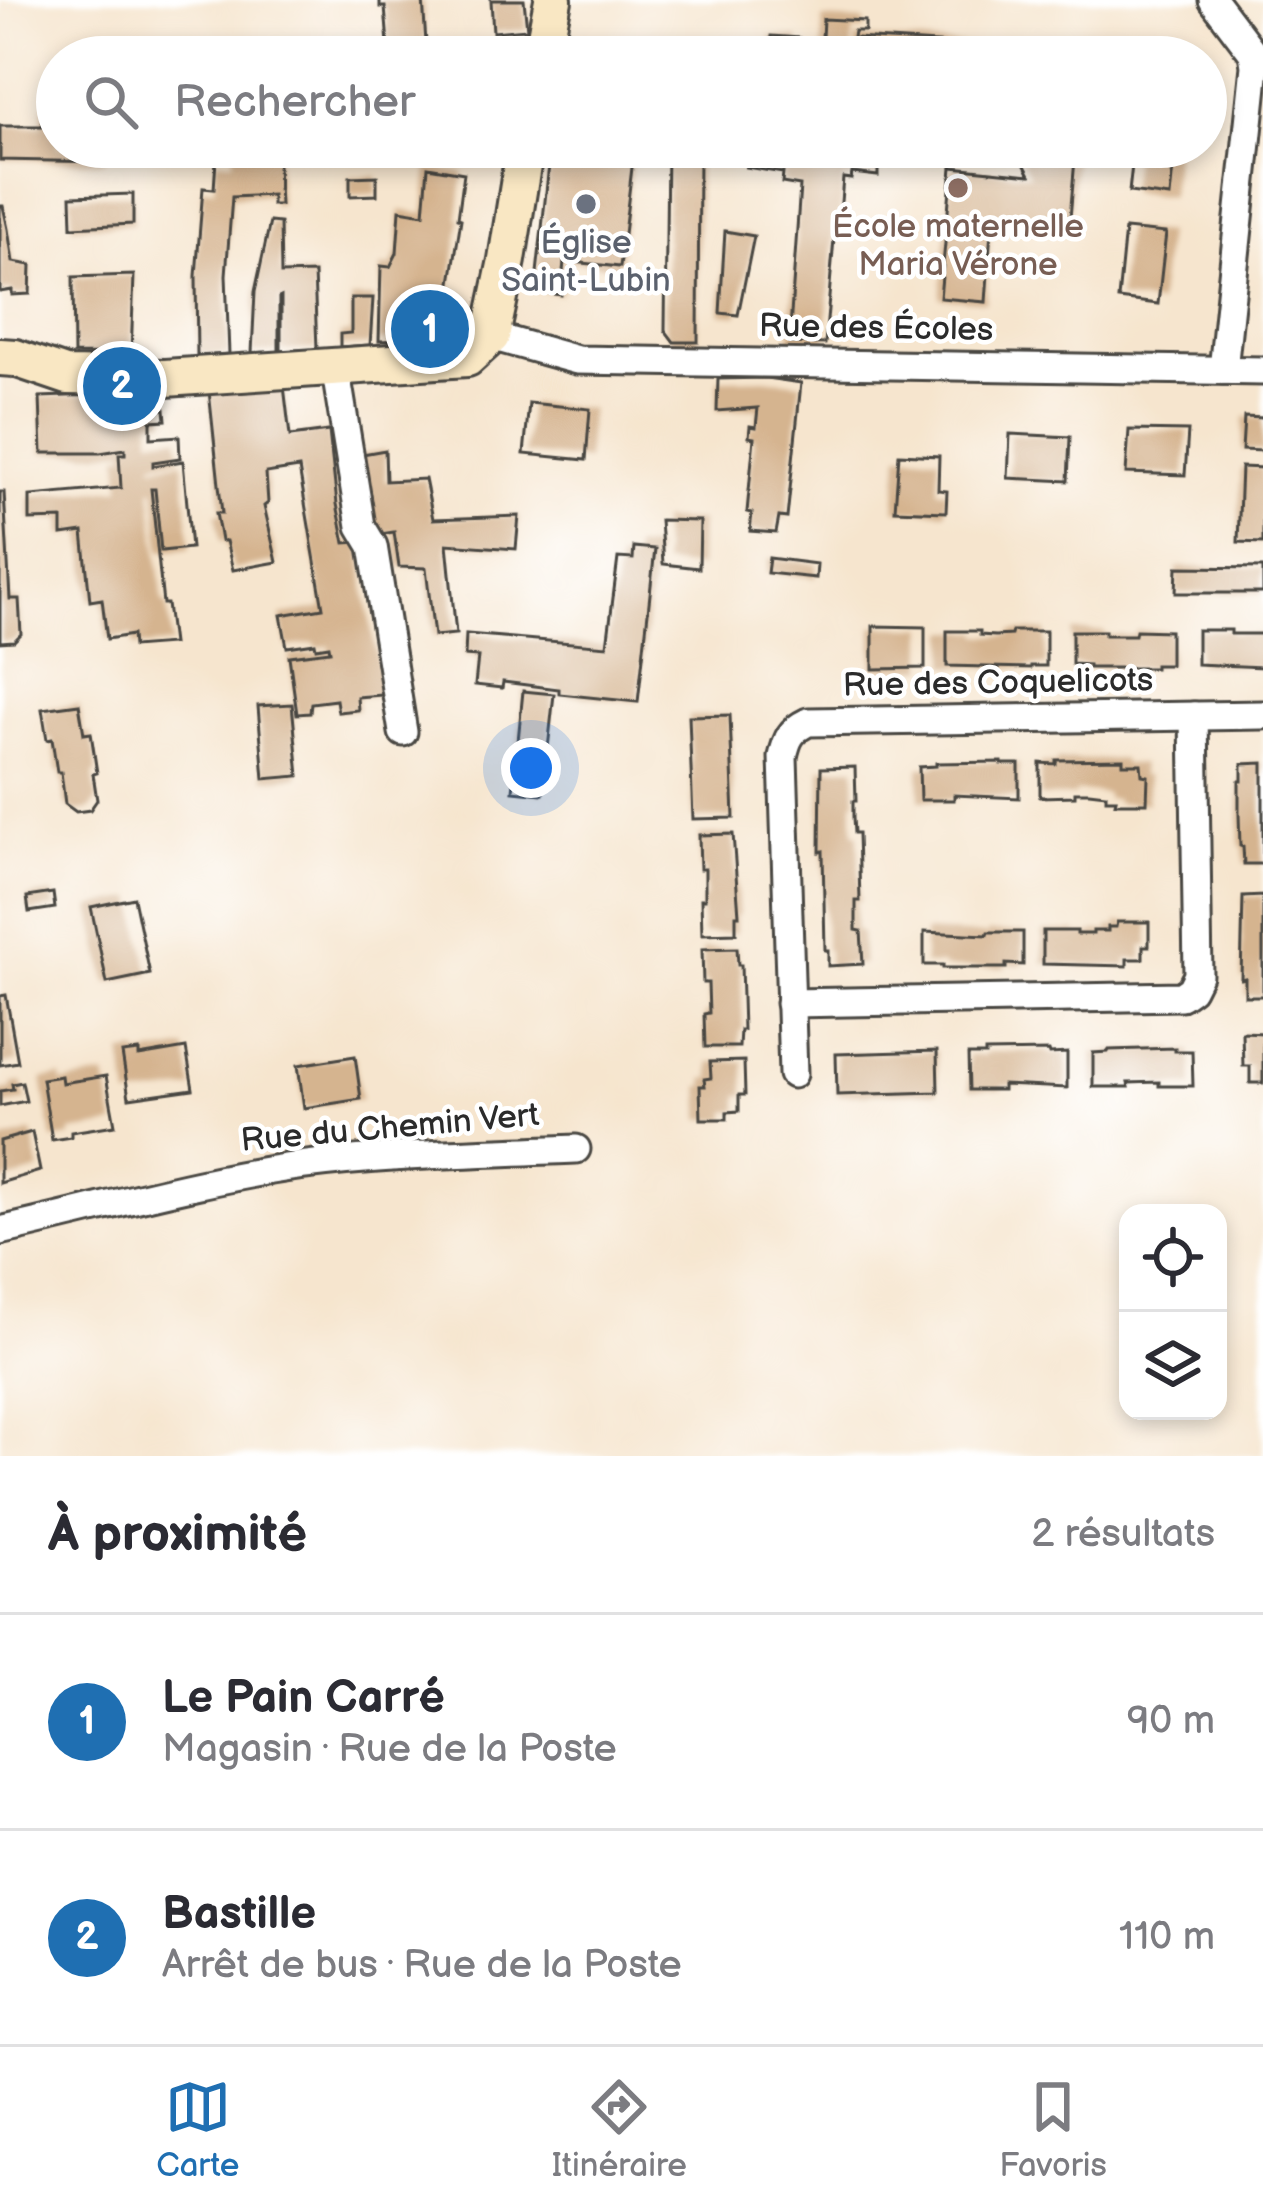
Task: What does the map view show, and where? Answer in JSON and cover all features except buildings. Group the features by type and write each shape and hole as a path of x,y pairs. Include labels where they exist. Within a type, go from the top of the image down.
{"street":[{"path":"546,36 553,0"},
{"path":"1213,0 1253,53 1255,66 1223,370"},
{"path":"0,356 68,376 165,378 467,358 491,336 522,168"},
{"name":"Rue des Écoles","path":"491,336 577,360 1263,370"},
{"path":"335,367 361,526 373,546 403,732"},
{"name":"Rue des Coquelicots","path":"793,1074 783,757 794,729 808,722 1263,715"},
{"name":"Rue des Coquelicots","path":"790,1003 1181,996 1191,989 1198,975 1194,716"},
{"name":"Rue du Chemin Vert","path":"0,1231 227,1178 300,1166 409,1156 575,1150"}],"place":[{"name":"École maternelle Maria Vérone","path":"958,188"},
{"name":"Église Saint-Lubin","path":"586,204"},
{"name":"Le Pain Carré","path":"430,329"},
{"name":"Bastille","path":"122,386"}]}
